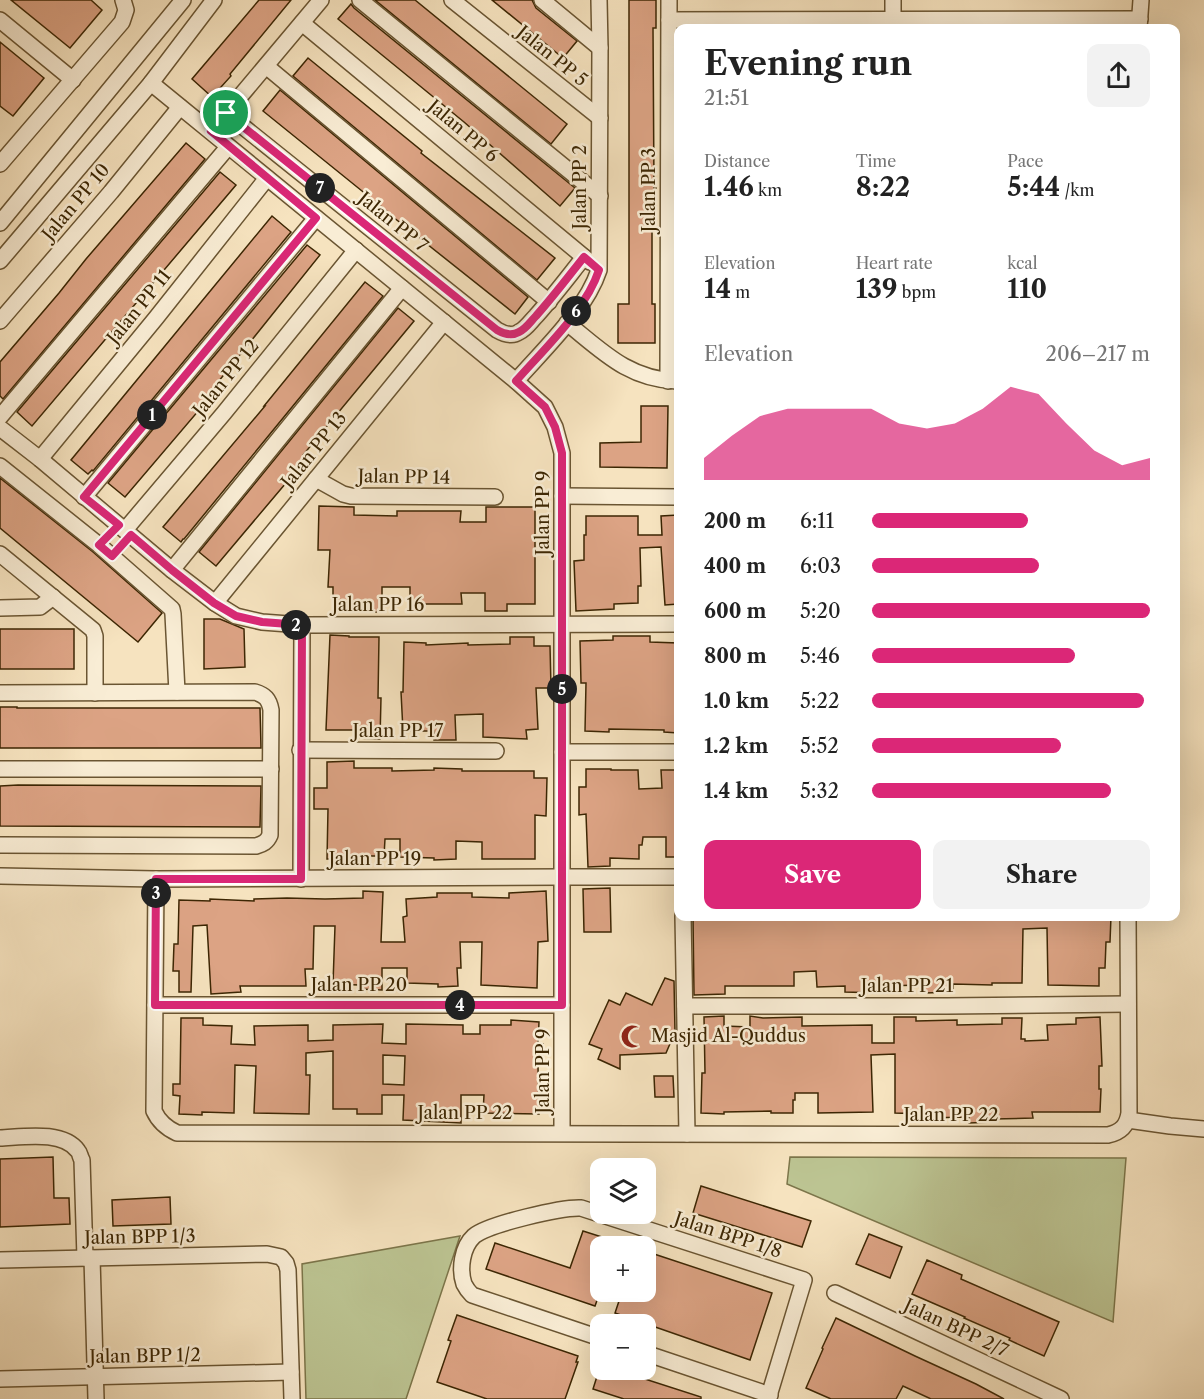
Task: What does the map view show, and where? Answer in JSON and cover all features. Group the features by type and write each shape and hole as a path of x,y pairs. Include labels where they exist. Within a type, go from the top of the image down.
{"street":[{"path":"0,164 122,22 126,10 123,0"},
{"path":"0,261 151,83 214,0"},
{"path":"211,131 321,0"},
{"path":"360,0 600,196"},
{"name":"Jalan PP 5","path":"452,0 600,118"},
{"path":"542,0 600,48"},
{"name":"Jalan PP 2","path":"516,381 567,323 594,284 599,270 599,0"},
{"name":"Jalan PP 3","path":"669,0 674,79 673,381"},
{"path":"893,0 893,24"},
{"path":"669,20 893,24 1140,24 1141,0"},
{"path":"0,223 180,1 199,19"},
{"path":"0,20 73,80"},
{"name":"Jalan PP 6","path":"302,23 599,270"},
{"path":"266,66 549,302 584,257"},
{"name":"Jalan PP 9","path":"151,83 516,381 545,407 555,427 562,453 562,1133"},
{"name":"Jalan PP 10","path":"0,321 111,192 180,107"},
{"name":"Jalan PP 7","path":"226,113 503,334 511,335 524,329 549,302"},
{"path":"0,140 12,150"},
{"path":"0,417 228,147"},
{"name":"Jalan PP 11","path":"40,459 267,178"},
{"path":"84,497 316,218"},
{"name":"Jalan PP 12","path":"125,530 224,413 356,250"},
{"path":"172,570 402,288"},
{"name":"Jalan PP 13","path":"214,603 444,322"},
{"path":"567,323 617,363 640,375 673,381"},
{"name":"Jalan PP 16","path":"0,428 172,570 214,603 236,616 262,622 302,625 674,624"},
{"path":"0,466 99,545 172,609 177,693"},
{"name":"Jalan PP 14","path":"316,479 351,496 495,497"},
{"path":"562,496 674,497"},
{"path":"99,545 125,530"},
{"path":"112,556 125,530"},
{"path":"0,554 94,632 95,693"},
{"path":"0,608 40,607 53,597"},
{"path":"301,879 302,625"},
{"path":"0,693 255,692 267,698 271,711 270,835 261,845 0,844"},
{"name":"Jalan PP 17","path":"300,750 496,751"},
{"path":"562,752 674,752"},
{"path":"0,769 271,769"},
{"name":"Jalan PP 19","path":"0,876 156,879 674,878"},
{"name":"Jalan PP 22","path":"156,879 154,1111 163,1124 177,1133 1108,1135 1116,1133 1126,1124"},
{"path":"683,921 687,1134"},
{"path":"1128,921 1126,1124 1204,1129"},
{"name":"Jalan PP 21","path":"685,1006 1128,1004"},
{"name":"Jalan PP 20","path":"155,1005 562,1005"},
{"path":"0,1138 52,1136 71,1144 78,1151 82,1160 96,1399"},
{"name":"Jalan BPP 1/8","path":"590,1335 472,1295 465,1286 462,1274 466,1247 475,1236 492,1227 570,1208 582,1208 804,1280 769,1397"},
{"name":"Jalan BPP 1/3","path":"0,1260 274,1254 281,1257 288,1270 291,1372"},
{"name":"Jalan BPP 2/7","path":"835,1293 1061,1399"},
{"path":"656,1357 769,1397"},
{"path":"291,1372 292,1399"},
{"name":"Jalan BPP 1/2","path":"0,1379 291,1372"}],"green space":[{"path":"790,1157 1126,1158 1113,1322 787,1184"},
{"path":"460,1236 406,1399 306,1399 302,1264"}],"building":[{"path":"11,0 91,0 102,10 70,48"},
{"path":"259,0 291,0 212,97 192,79"},
{"path":"375,0 415,0 567,124 551,144"},
{"path":"492,0 532,0 536,8 577,41 563,58"},
{"path":"629,0 656,0 656,28 653,28 656,216 652,216 652,304 655,304 655,343 618,343 618,304 629,304"},
{"path":"351,4 575,188 560,206 464,122 338,19"},
{"path":"0,42 44,78 13,116 0,106"},
{"path":"308,58 422,151 421,153 555,258 537,280 293,76"},
{"path":"280,90 528,297 515,314 263,111"},
{"path":"186,143 205,159 3,399 0,396 0,362"},
{"path":"220,172 236,185 32,426 17,412"},
{"path":"272,216 291,232 93,471 88,474 71,460"},
{"path":"307,245 320,255 214,387 217,389 125,497 108,483"},
{"path":"365,282 383,296 181,542 163,527"},
{"path":"398,308 414,321 303,455 307,458 216,566 199,552"},
{"path":"641,406 668,406 667,468 600,467 600,443 641,442"},
{"path":"0,478 93,552 162,613 138,642 0,528"},
{"path":"319,506 354,507 354,515 397,516 397,511 461,511 460,522 486,522 486,507 535,507 535,604 507,604 507,611 485,611 485,593 461,593 462,604 410,604 410,587 382,587 382,612 359,612 360,603 333,603 333,587 328,587 330,550 318,550"},
{"path":"674,515 674,604 665,605 661,547 640,548 641,586 638,586 638,603 614,604 614,609 576,611 574,561 584,560 586,516 638,516 638,535 662,535 661,516"},
{"path":"204,619 220,619 244,629 245,667 204,669"},
{"path":"0,629 74,629 74,669 0,669"},
{"path":"330,635 379,637 380,739 356,738 356,730 326,730"},
{"path":"613,636 650,636 650,642 674,643 674,733 664,732 664,730 585,731 586,683 581,683 580,641 613,640"},
{"path":"510,637 534,637 534,646 550,646 551,688 536,688 538,729 526,730 527,739 483,737 483,714 455,715 456,740 434,740 434,731 403,731 401,692 403,692 404,642 426,643 426,645 510,644"},
{"path":"0,707 260,708 261,748 0,748"},
{"path":"354,761 354,768 392,768 392,771 434,770 434,768 462,769 462,771 534,771 534,778 547,778 546,816 535,815 535,859 482,859 482,842 456,841 456,859 400,857 400,839 385,839 384,856 349,856 349,859 327,859 328,809 314,809 314,788 327,788 327,762"},
{"path":"586,769 638,770 639,789 662,788 661,770 674,770 674,857 666,857 666,837 643,837 642,845 639,845 639,859 610,858 610,866 588,867 586,814 579,815 579,787 586,787"},
{"path":"0,786 261,786 260,827 0,826"},
{"path":"610,888 611,932 584,932 583,889"},
{"path":"363,891 383,892 381,942 405,942 403,917 407,916 406,899 437,897 437,893 472,893 472,897 509,898 509,893 546,891 548,941 538,942 537,988 481,985 482,942 460,942 461,968 457,968 458,986 438,987 438,984 407,983 407,968 382,968 382,990 359,989 359,985 333,984 335,926 314,926 313,969 305,969 306,986 240,986 241,992 211,994 207,925 193,926 191,992 179,992 179,971 173,971 174,944 178,944 179,900 254,901 254,899 287,898 363,898"},
{"path":"693,921 1111,921 1110,942 1106,942 1105,968 1099,968 1099,986 1048,985 1047,928 1023,929 1022,983 953,984 953,992 925,993 924,985 879,986 879,993 845,992 845,986 817,987 816,971 794,972 794,986 725,986 725,994 694,995"},
{"name":"Masjid Al-Quddus","path":"665,978 674,981 675,1032 666,1053 620,1055 620,1069 598,1059 602,1049 589,1044 609,1000 620,1005 626,993 652,1005"},
{"path":"724,1016 724,1026 750,1027 750,1016 802,1017 802,1026 872,1025 872,1043 894,1043 894,1017 916,1017 916,1021 957,1020 957,1025 1002,1024 1002,1018 1022,1018 1021,1039 1025,1041 1048,1040 1047,1025 1076,1024 1076,1018 1100,1017 1102,1066 1099,1066 1100,1112 1032,1112 1033,1118 994,1119 994,1122 969,1123 969,1117 925,1118 925,1114 895,1113 895,1054 871,1055 873,1112 818,1113 818,1093 795,1093 793,1113 771,1113 771,1111 701,1113 702,1073 705,1073 704,1017"},
{"path":"181,1018 203,1018 203,1025 232,1026 231,1044 255,1045 254,1026 308,1025 308,1041 333,1040 333,1025 383,1024 382,1043 406,1044 406,1024 463,1025 463,1034 480,1034 480,1025 511,1025 511,1020 539,1022 538,1044 543,1044 542,1066 538,1066 539,1114 483,1113 484,1095 461,1095 461,1123 403,1120 404,1095 382,1095 382,1114 357,1114 357,1109 333,1109 333,1051 306,1053 306,1075 310,1075 309,1114 254,1113 256,1066 235,1065 234,1113 179,1114 180,1096 173,1095 173,1084 180,1084","holes":["383,1055 405,1056 404,1085 383,1084"]},
{"path":"654,1076 673,1076 674,1097 655,1097"},
{"path":"53,1157 54,1198 69,1198 70,1224 0,1227 0,1159"},
{"path":"701,1186 811,1221 802,1247 693,1213"},
{"path":"170,1197 171,1224 113,1226 112,1200"},
{"path":"583,1231 599,1236 590,1236 590,1302 596,1302 595,1306 486,1269 495,1243 570,1268"},
{"path":"869,1234 902,1247 890,1278 856,1264"},
{"path":"656,1255 772,1293 750,1360 656,1327 656,1314 615,1313 619,1302 656,1302"},
{"path":"927,1260 962,1275 961,1279 1059,1322 1044,1356 1009,1340 1010,1338 912,1294"},
{"path":"457,1315 578,1356 565,1399 487,1399 437,1382"},
{"path":"836,1318 1004,1399 931,1399 903,1386 896,1399 831,1399 806,1388"},
{"path":"596,1380 648,1380 701,1397 701,1399 624,1399 593,1389"}],"place":[{"name":"Masjid Al-Quddus","path":"633,1036"}],"route":[{"path":"226,113 503,334 511,335 524,329 549,302 584,257 599,270 586,298 516,381 545,407 555,427 562,453 562,1005 155,1005 156,879 301,879 302,625 262,622 236,616 214,603 131,535 112,556 99,545 119,525 84,497 316,218 211,131 226,113"}]}
